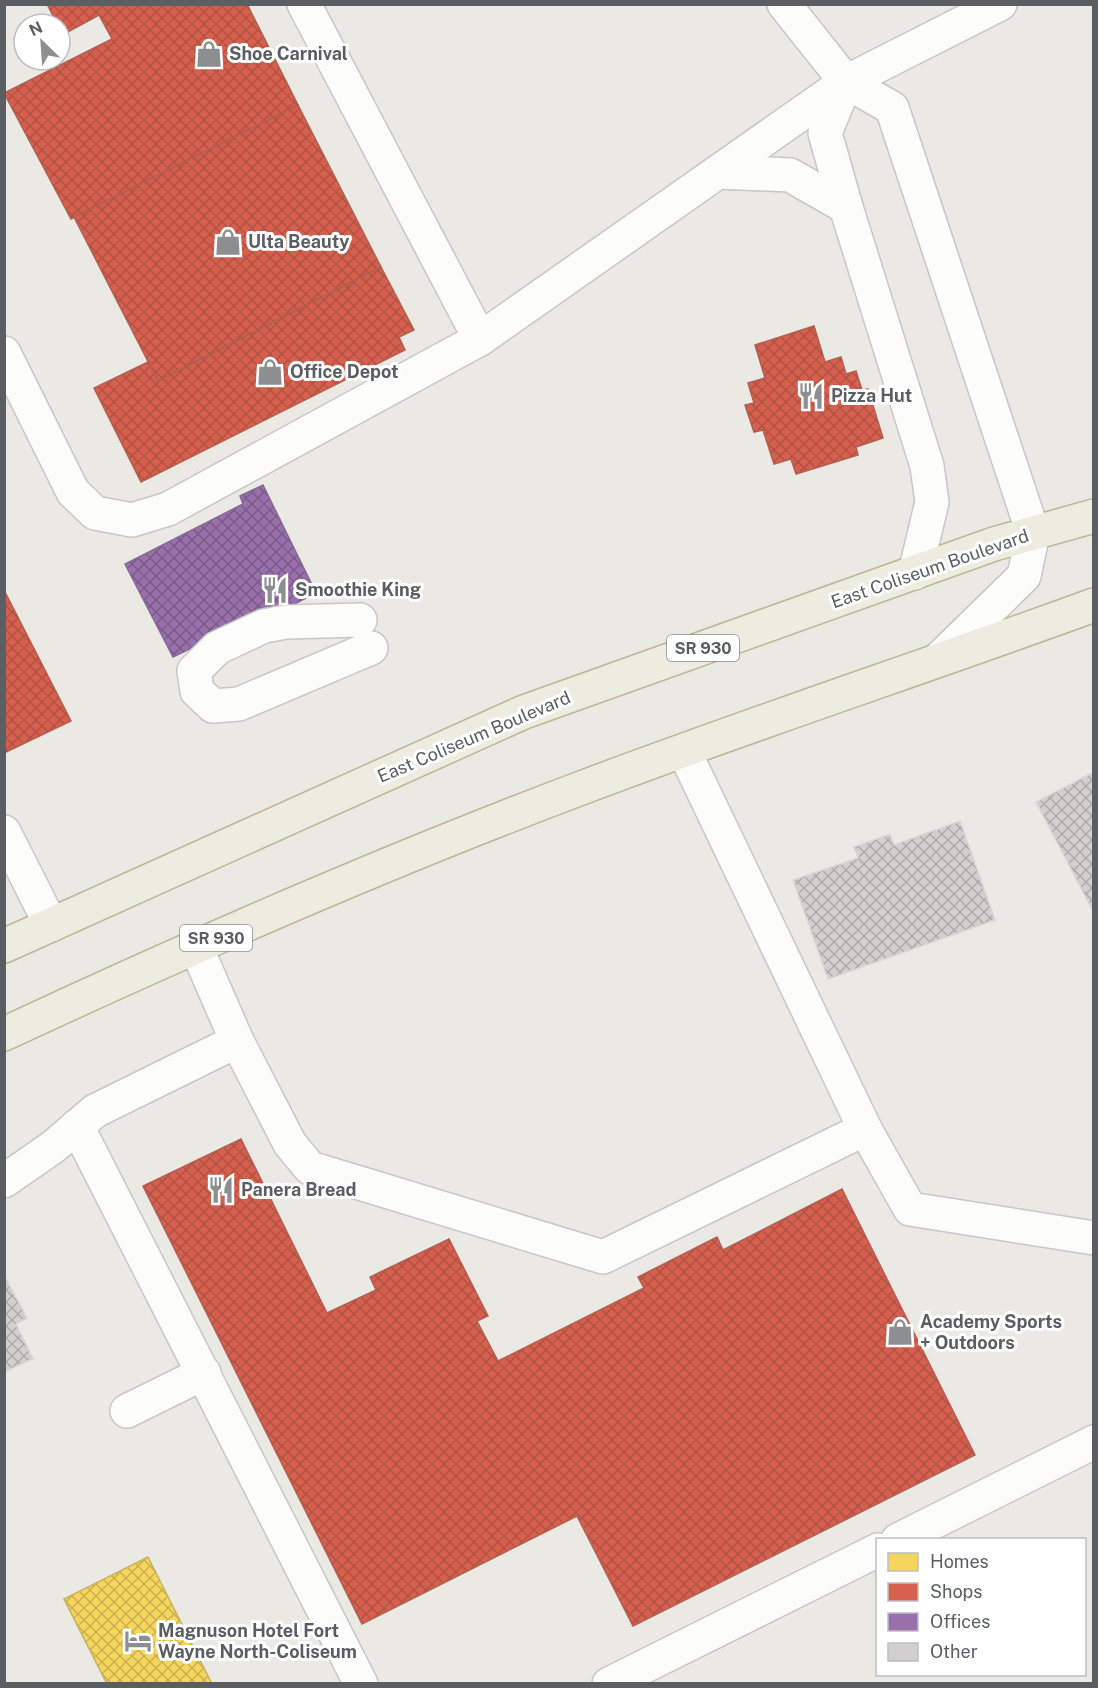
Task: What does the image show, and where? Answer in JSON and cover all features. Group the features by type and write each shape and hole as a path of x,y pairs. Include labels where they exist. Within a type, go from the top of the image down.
{"highway":[{"name":"East Coliseum Boulevard","path":"4,946 524,712 993,544 1094,516"},
{"name":"SR 930","path":"4,1034 288,906 582,788 1094,605"}],"lane":[{"path":"304,4 480,339"},
{"path":"784,4 846,82 892,108 1034,533 1024,576 939,659"},
{"path":"4,353 73,492 95,513 132,520 168,509 480,339 846,82 1000,4"},
{"path":"846,82 825,133 927,466 932,502 915,573"},
{"path":"718,172 790,175 846,207"},
{"path":"684,751 865,1129 910,1209 1094,1238"},
{"path":"4,832 51,925"},
{"path":"196,947 237,1041 290,1144 310,1168 603,1257 865,1129"},
{"path":"4,1181 53,1147 86,1119 237,1041"},
{"path":"86,1119 204,1373 361,1683"},
{"path":"127,1411 204,1373"},
{"path":"900,1538 1094,1442"},
{"path":"609,1683 876,1551"}],"building: Homes":[{"name":"Magnuson Hotel Fort Wayne North-Coliseum","path":"148,1557 212,1684 107,1684 64,1599"}],"building: Shops":[{"path":"47,4 247,4 298,105 71,219 4,93 46,72 72,72 72,59 112,39 99,15 72,30 72,12 51,12"},
{"name":"Ulta Beauty","path":"298,105 381,267 158,381 74,217"},
{"name":"Office Depot","path":"381,267 414,330 399,337 405,350 141,482 94,388 148,362 158,381"},
{"name":"Pizza Hut","path":"814,326 825,362 841,357 846,374 856,371 862,390 868,389 883,438 856,447 858,455 796,474 791,459 774,464 763,430 754,432 745,405 754,403 748,383 765,378 755,345"},
{"path":"4,590 71,721 4,753"},
{"path":"241,1139 327,1313 376,1290 370,1277 449,1239 488,1316 477,1321 498,1361 644,1288 638,1277 717,1237 723,1250 842,1189 975,1455 633,1626 577,1516 362,1624 143,1186"}],"building: Offices":[{"path":"263,485 316,593 264,620 262,614 173,657 125,564 243,504 240,496"}],"building: Other":[{"path":"1094,772 1094,913 1036,802"},
{"path":"960,821 995,920 828,979 793,880 858,858 854,847 890,834 894,845"},
{"path":"4,1275 27,1318 16,1324 33,1359 4,1372"}],"place":[{"name":"Shoe Carnival","path":"209,54"},
{"name":"Ulta Beauty","path":"228,242"},
{"name":"Office Depot","path":"270,372"},
{"name":"Pizza Hut","path":"811,396"},
{"name":"Smoothie King","path":"275,590"},
{"name":"Panera Bread","path":"221,1190"},
{"name":"Academy Sports + Outdoors","path":"900,1332"},
{"name":"Magnuson Hotel Fort Wayne North-Coliseum","path":"138,1641"}]}
